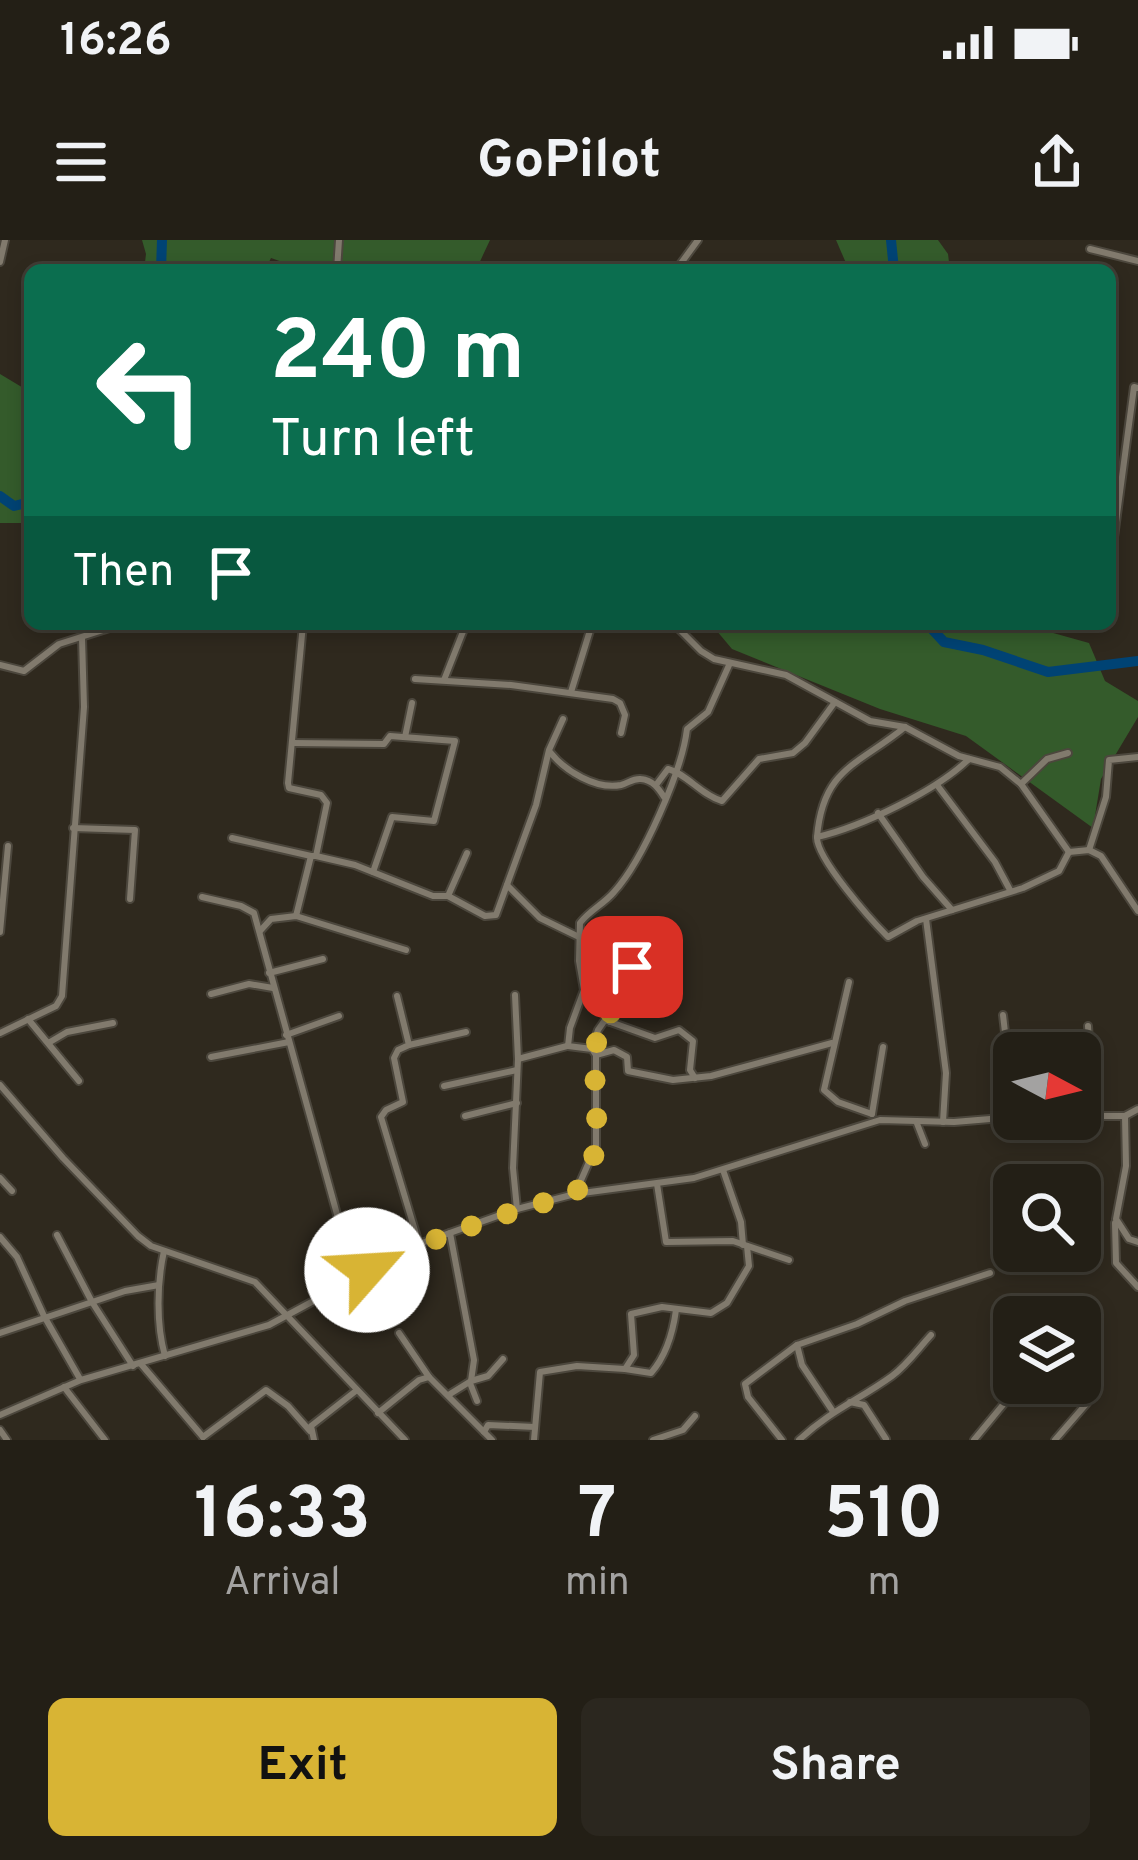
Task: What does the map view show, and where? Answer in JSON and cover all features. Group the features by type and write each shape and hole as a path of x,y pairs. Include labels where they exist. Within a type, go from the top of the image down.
{"street":[{"path":"0,262 5,240"},
{"path":"1090,249 1138,261"},
{"path":"1116,517 1128,418 1134,387 1138,388"},
{"path":"0,665 24,670 59,644 105,630"},
{"path":"296,916 327,803 320,796 289,788 302,630"},
{"path":"444,680 464,630"},
{"path":"571,692 590,630"},
{"path":"680,630 701,651 730,663 786,675 870,721 905,728 1000,767 1021,784 1069,852"},
{"path":"0,1033 56,1006 62,996 85,675 82,638"},
{"path":"568,1046 584,990 578,928 583,918 612,895 642,852 684,759 687,729 708,712 730,663"},
{"path":"416,679 571,692 620,703 625,715 621,733"},
{"path":"656,785 668,770 676,771 709,797 722,801 760,759 793,753 805,743 836,702"},
{"path":"405,737 412,703"},
{"path":"232,838 373,872 433,896 448,896 485,916 496,915 562,719"},
{"path":"905,728 837,777 820,804 816,846 826,866 888,937 1060,871 1069,852"},
{"path":"293,743 384,745 390,736 454,741 434,821 392,817 373,872"},
{"path":"549,750 561,767 598,783 618,786 640,779 656,785 664,797"},
{"path":"1021,784 1047,759 1068,752"},
{"path":"1089,850 1106,797 1109,760 1138,757"},
{"path":"817,837 848,830 938,785 969,758"},
{"path":"938,785 995,862 1010,891"},
{"path":"878,812 910,861 952,910"},
{"path":"73,828 135,830 130,899"},
{"path":"0,932 8,845"},
{"path":"1069,852 1089,850 1100,856 1138,911"},
{"path":"448,896 467,853"},
{"path":"507,885 540,919 579,938"},
{"path":"202,897 254,913 354,1276"},
{"path":"260,931 271,919 296,916 406,950"},
{"path":"926,919 946,1073 943,1122"},
{"path":"269,973 323,959"},
{"path":"610,1022 612,991 638,963"},
{"path":"849,982 832,1043 826,1095 872,1118 943,1122 993,1116"},
{"path":"211,994 249,984 273,988"},
{"path":"515,994 518,1070 513,1168 517,1209"},
{"path":"397,996 409,1046"},
{"path":"1004,1015 1006,1032"},
{"path":"211,1057 287,1038 339,1016"},
{"path":"28,1018 79,1081"},
{"path":"575,1194 596,1146 594,1052 605,1021 655,1038 679,1030 693,1041 690,1070 695,1078"},
{"path":"50,1042 67,1032 113,1023"},
{"path":"1088,1026 1088,1032"},
{"path":"419,1244 381,1117 403,1102 394,1058 398,1050 466,1031"},
{"path":"518,1059 568,1046 614,1051 627,1058 628,1072 695,1078 832,1043"},
{"path":"872,1118 883,1047"},
{"path":"445,1086 518,1070"},
{"path":"0,1084 138,1236 255,1282 405,1440"},
{"path":"466,1116 517,1103"},
{"path":"1101,1117 1125,1116 1138,1109"},
{"path":"1125,1116 1126,1166 1116,1219 1116,1263 1138,1287"},
{"path":"0,1415 81,1380 288,1316 419,1244 517,1209 575,1194 722,1170 872,1118"},
{"path":"916,1121 925,1144"},
{"path":"625,1369 634,1355 631,1314 662,1307 711,1313 727,1303 748,1266 741,1222 722,1170"},
{"path":"0,1178 12,1191"},
{"path":"657,1184 667,1242 734,1241 789,1260"},
{"path":"1116,1219 1129,1239 1138,1242"},
{"path":"450,1234 477,1401"},
{"path":"57,1235 92,1302 137,1365 204,1439 266,1390 288,1406 314,1440"},
{"path":"0,1237 17,1257 81,1380"},
{"path":"164,1250 159,1332 165,1356"},
{"path":"782,1440 748,1397 745,1384 797,1345 857,1324 905,1300 990,1273"},
{"path":"0,1333 159,1285"},
{"path":"534,1440 540,1372 577,1366 651,1372 667,1347 676,1310"},
{"path":"399,1334 429,1377 492,1440"},
{"path":"799,1440 832,1410 892,1376 931,1335"},
{"path":"797,1345 802,1365 832,1410"},
{"path":"450,1394 488,1376 503,1359"},
{"path":"378,1413 429,1377"},
{"path":"64,1387 106,1440"},
{"path":"310,1431 310,1426 358,1389"},
{"path":"853,1399 864,1405 886,1439"},
{"path":"974,1440 1004,1404"},
{"path":"1055,1440 1087,1404"},
{"path":"653,1440 682,1430 695,1416"},
{"path":"484,1432 497,1424 535,1427"},
{"path":"0,1430 7,1440"}],"green space":[{"path":"142,240 490,240 479,264 288,264 271,258 268,264 145,264"},
{"path":"836,240 938,240 949,264 846,264"},
{"path":"0,374 24,388 24,523 0,523"},
{"path":"716,630 1042,630 1089,643 1105,681 1138,701 1138,717 1101,779 1093,828 966,736 880,709 732,649"}],"waterway":[{"path":"161,264 162,240"},
{"path":"891,240 893,264"},
{"path":"0,496 14,506 24,504"},
{"path":"933,630 944,642 1048,672 1138,661"}],"route":[{"path":"367,1270 419,1244 575,1194 596,1146 598,1069 592,1049 598,1030 605,1021 610,1022 612,991 632,967"}]}
